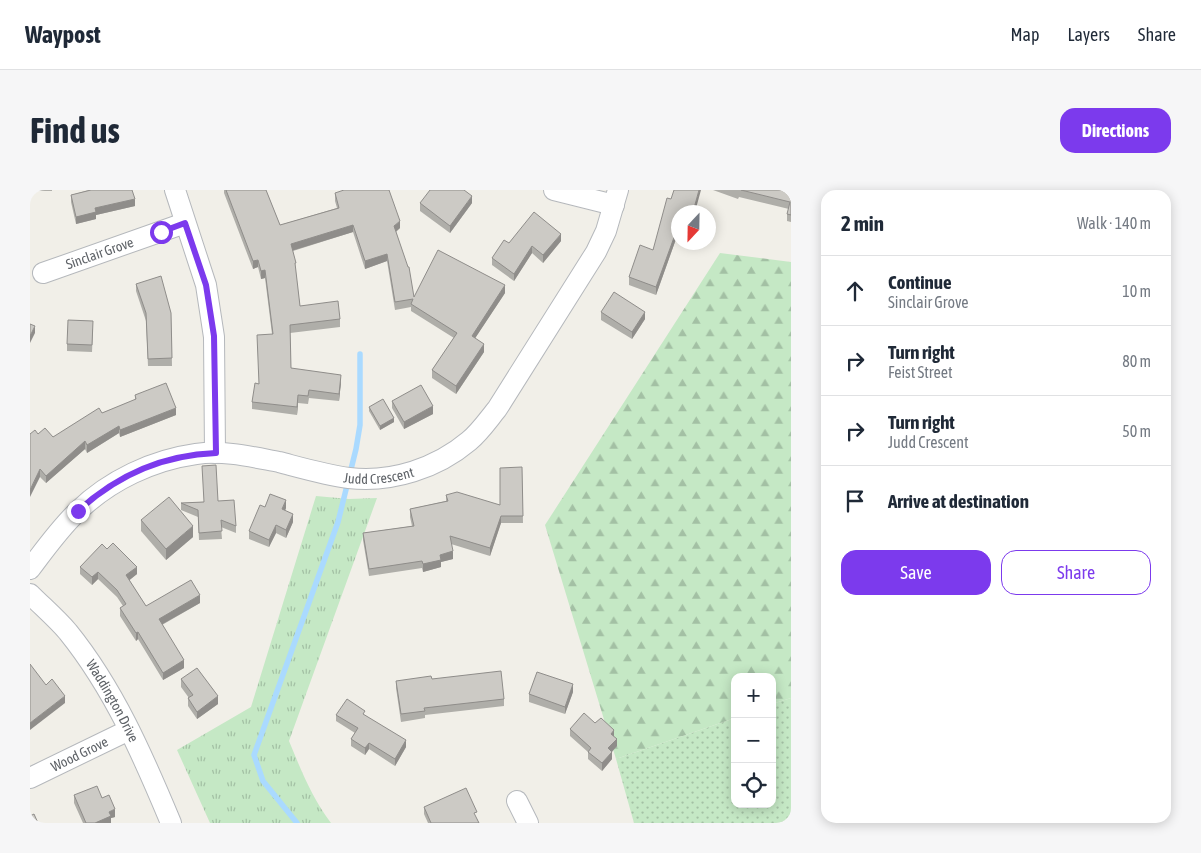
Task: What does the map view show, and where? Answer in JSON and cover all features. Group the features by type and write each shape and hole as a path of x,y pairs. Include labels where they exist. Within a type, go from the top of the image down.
{"street":[{"path":"175,190 206,285 214,336 216,453"},
{"path":"554,190 616,198"},
{"name":"Judd Crescent","path":"30,569 66,524 91,499 125,477 161,462 179,457 216,453 241,455 334,475 364,479 408,474 439,461 456,451 470,440 497,409 596,252 606,231 616,198"},
{"name":"Sinclair Grove","path":"43,273 185,223"},
{"name":"Waddington Drive","path":"30,594 67,631 106,687 130,730 171,823"},
{"name":"Wood Grove","path":"30,778 130,730"},
{"path":"517,801 528,823"}],"green space":[{"path":"720,253 791,262 791,698 776,703 776,673 731,673 731,719 616,759 545,525"},
{"path":"316,496 349,499 377,498 289,741 313,794 331,823 210,823 177,750 251,707"},
{"path":"791,698 791,823 634,823 616,759 731,719 731,808 776,808 776,703"}],"building":[{"path":"91,190 132,190 135,199 95,208 96,212 76,217 71,195"},
{"path":"226,190 266,190 280,225 339,208 335,193 344,190 389,190 400,221 394,226 409,267 414,297 438,250 505,285 472,336 484,344 456,386 432,370 457,333 411,304 413,299 395,302 387,254 365,261 353,225 291,244 296,263 300,306 338,301 340,319 290,325 291,368 341,375 339,394 309,390 308,396 298,395 297,407 252,402 255,383 259,384 257,335 273,334 265,270 261,271 258,260 253,261"},
{"path":"430,190 464,190 472,196 450,226 420,203"},
{"path":"674,190 699,190 695,205 671,205 671,246 656,287 629,277 640,245 653,250 667,198 671,199"},
{"path":"741,190 791,190 791,215 787,214 790,202"},
{"path":"534,212 561,234 543,255 532,246 514,274 492,258 504,240 509,243"},
{"path":"161,276 171,313 172,358 148,359 146,313 136,284"},
{"path":"614,292 645,312 632,332 601,312"},
{"path":"68,320 93,321 92,345 67,344"},
{"path":"30,324 35,326 30,336"},
{"path":"166,383 176,408 120,430 119,426 87,445 85,441 46,476 40,469 30,490 30,434 35,430 38,434 45,428 53,437 99,408 102,413 136,399 135,395"},
{"path":"421,385 433,406 404,422 392,401"},
{"path":"383,399 394,418 380,426 369,407"},
{"path":"216,465 218,501 234,500 236,526 221,520 222,531 199,533 198,510 181,503 204,502 202,466"},
{"path":"522,467 523,516 501,516 490,548 450,536 453,551 440,555 441,560 423,564 422,561 369,569 363,533 414,526 410,509 448,501 446,495 457,492 500,505 500,468"},
{"path":"270,494 286,500 282,509 293,514 286,530 276,525 269,540 249,531 260,505 265,507"},
{"path":"169,497 193,526 166,549 141,520"},
{"path":"113,543 137,567 126,575 146,606 191,580 200,595 159,619 184,660 163,673 138,632 136,633 120,608 126,604 117,590 98,572 92,577 80,567 102,544 107,549"},
{"path":"30,664 46,685 52,679 65,696 30,723"},
{"path":"197,668 218,696 197,712 188,698 193,695 181,679"},
{"path":"501,671 504,699 424,708 425,711 401,714 396,681 431,676 432,679"},
{"path":"537,672 573,684 565,707 529,694"},
{"path":"347,699 365,711 363,714 406,740 395,759 369,743 365,748 351,739 358,728 336,715"},
{"path":"584,713 595,723 601,718 614,730 611,734 617,739 608,748 612,752 602,763 588,752 591,748 570,729"},
{"path":"97,786 102,798 109,795 115,809 109,812 111,816 95,823 86,823 74,795"},
{"path":"466,788 477,812 474,813 479,823 431,823 424,807"},
{"path":"34,814 38,823 30,823 30,816"}],"waterway":[{"path":"297,823 263,781 254,755 338,522 360,425 360,354"}],"route":[{"path":"78,511 108,487 143,469 179,457 216,453 214,336 206,285 185,223 161,232"}]}
